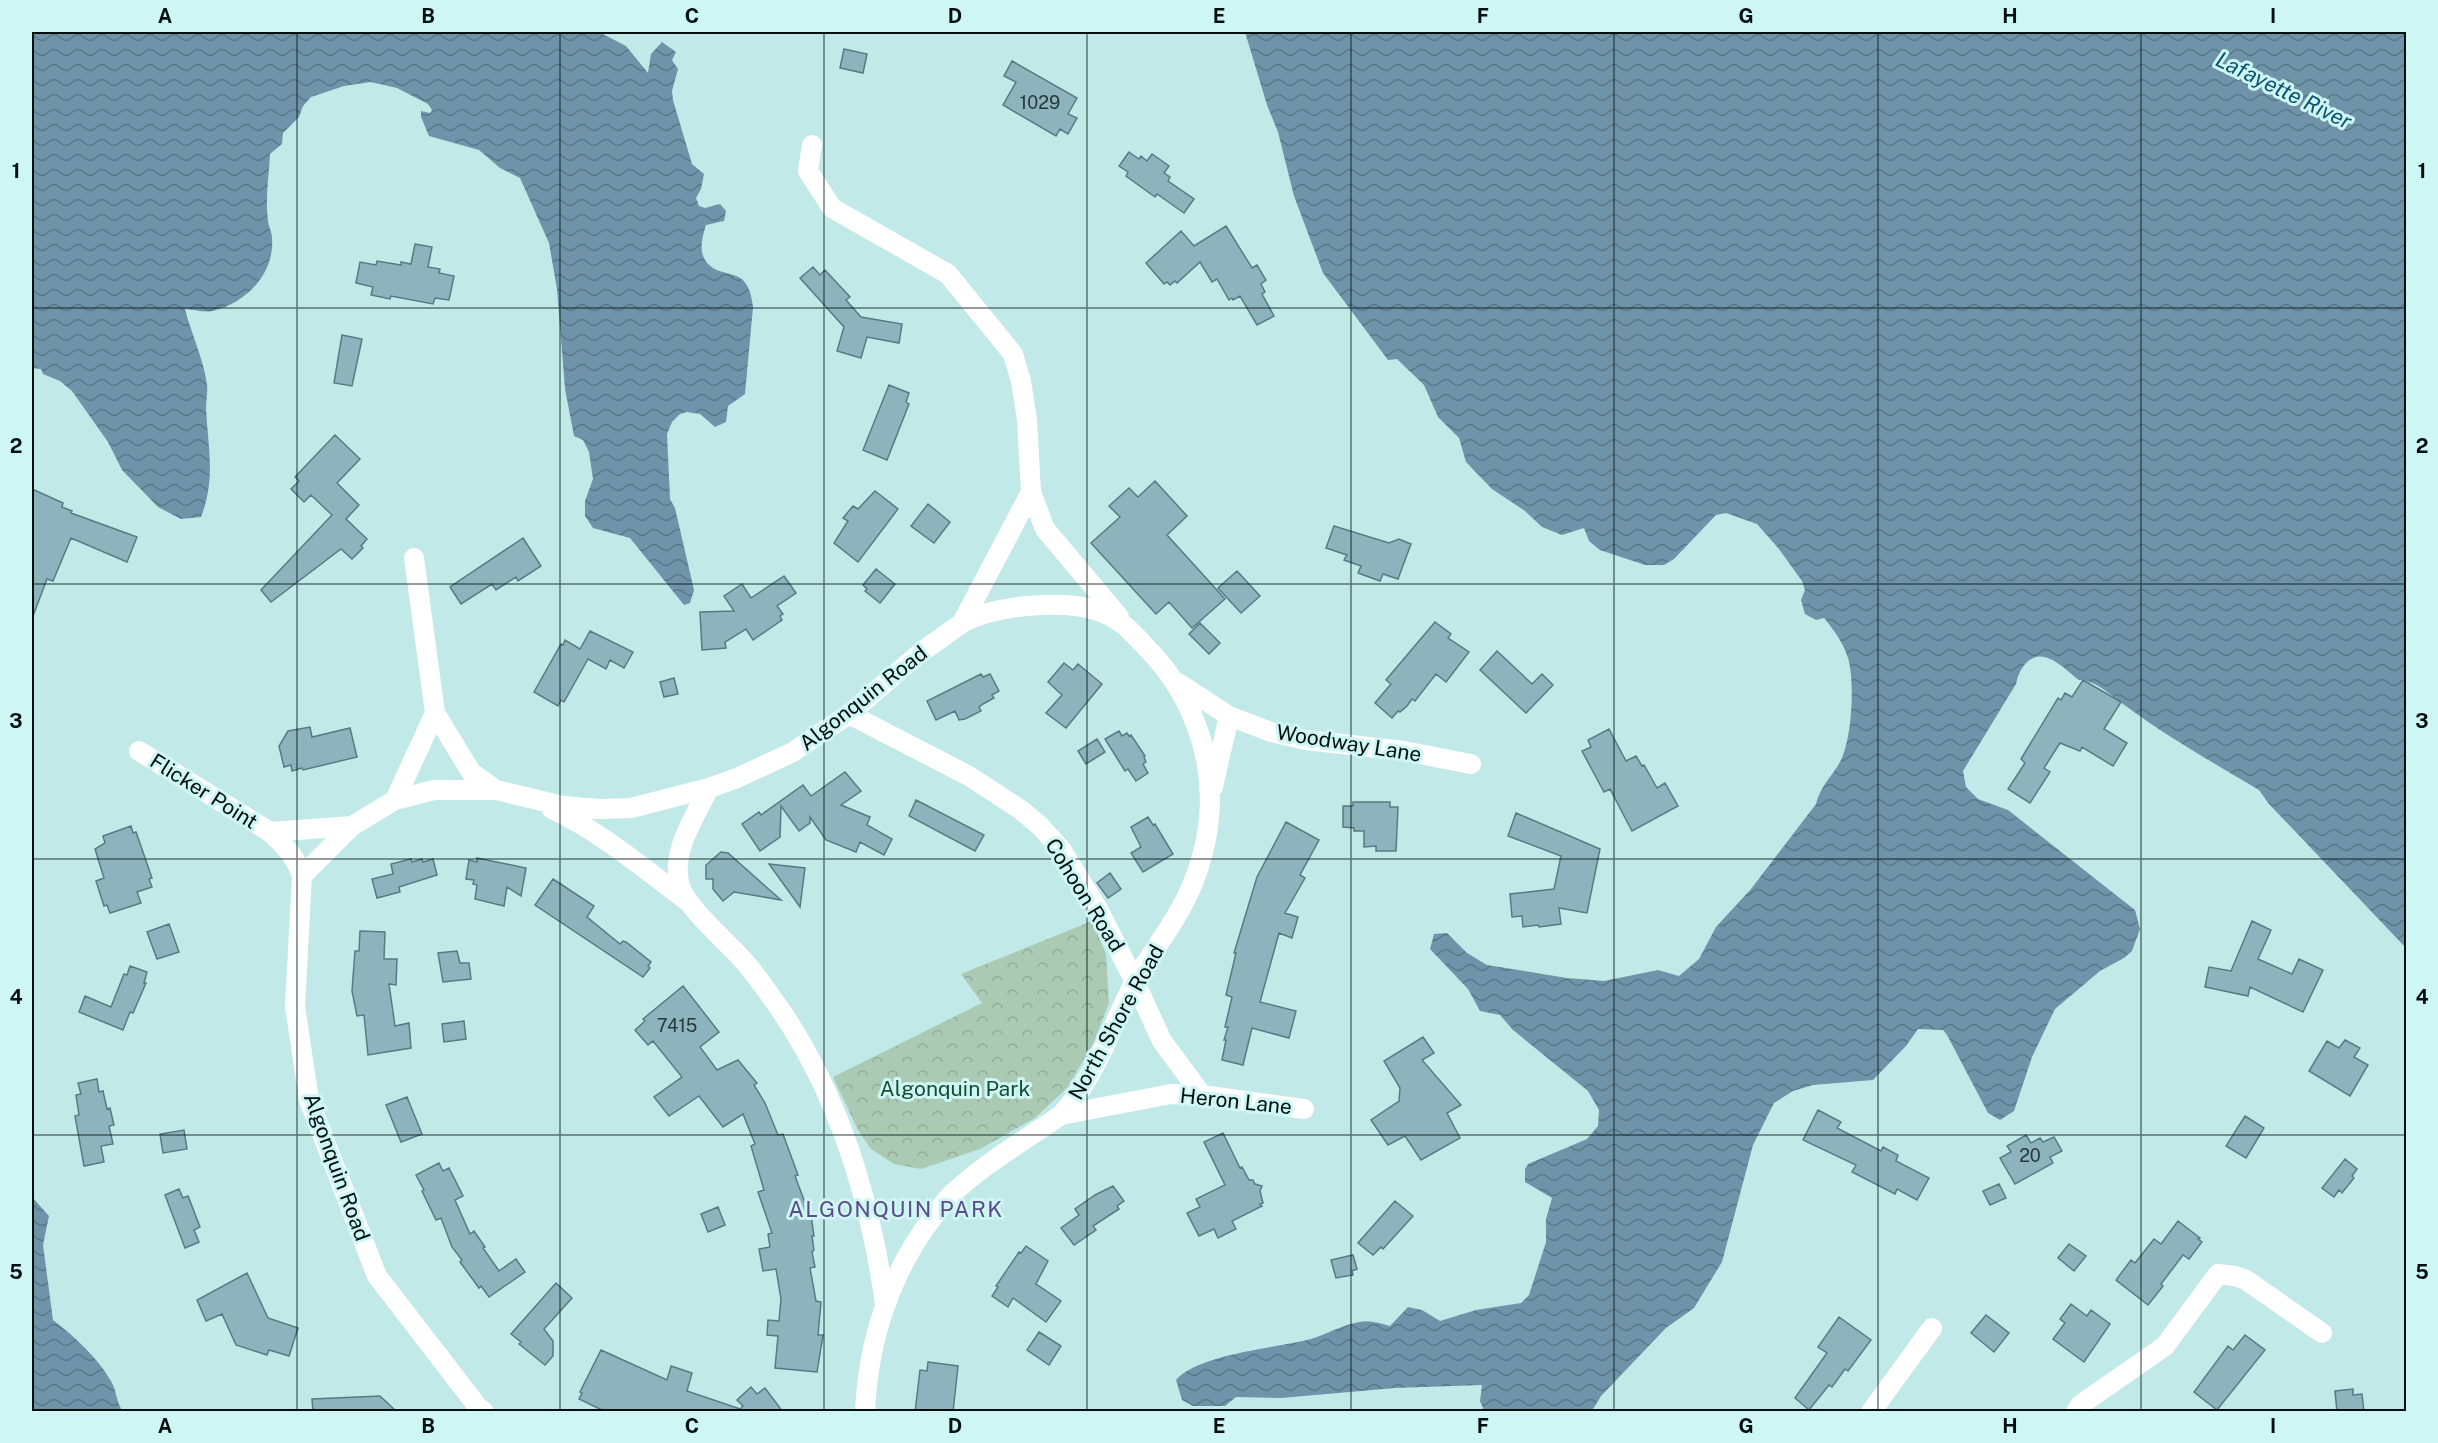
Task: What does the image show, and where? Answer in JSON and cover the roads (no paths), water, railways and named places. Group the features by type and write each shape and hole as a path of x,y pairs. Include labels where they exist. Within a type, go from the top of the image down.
{"street":[{"name":"North Shore Road","path":"812,145 808,171 832,208 948,274 1013,354 1021,381 1028,420 1031,492 1046,529 1176,682 1188,702 1197,725 1209,777 1210,796 1203,854 1191,887 1135,982 1092,1075 1061,1115 980,1171 949,1197 917,1238 900,1268 876,1331 865,1412"},
{"name":"Algonquin Road","path":"480,1410 377,1276 309,1100 295,1006 302,876 352,825 395,800 434,790 496,790 535,801 601,809 631,808 709,788 737,778 793,752 849,714 920,653 962,623 1031,492"},
{"path":"414,558 435,713 471,772 496,790"},
{"name":"North Shore Road","path":"962,623 971,618 1014,607 1053,604 1094,610 1124,623"},
{"name":"Woodway Lane","path":"1176,682 1229,716 1270,732 1306,740 1404,751 1471,764"},
{"path":"395,800 435,713"},
{"name":"Cohoon Road","path":"849,714 969,776 1021,810 1040,826 1060,849 1098,909 1162,1041 1202,1095"},
{"path":"1210,796 1229,716"},
{"name":"Flicker Point","path":"139,751 270,831 298,863 302,876"},
{"path":"691,904 680,885 677,867 681,846 709,788"},
{"path":"535,801 569,817 620,850 691,904 743,961 776,1003 824,1086 845,1136 867,1208 879,1261 885,1304"},
{"name":"Flicker Point","path":"270,831 352,825"},
{"name":"Heron Lane","path":"1061,1115 1171,1094 1202,1095 1304,1109"},
{"path":"2076,1412 2080,1405 2164,1346 2218,1274 2246,1280 2322,1333"},
{"path":"1871,1412 1932,1328"}],"water":[{"path":"32,32 599,32 626,46 648,73 651,54 662,42 676,52 672,60 678,69 672,91 673,100 692,164 704,174 701,189 696,198 699,206 705,208 720,204 726,211 724,221 706,225 702,254 713,268 737,276 746,283 753,307 745,394 728,406 726,422 715,427 700,414 687,412 680,414 672,422 667,434 670,499 675,508 694,590 690,603 684,605 630,538 593,528 585,516 585,501 593,479 589,452 583,440 574,436 565,389 557,289 549,243 520,178 500,168 479,150 429,136 421,117 421,111 430,113 432,110 428,104 397,88 371,82 344,86 311,97 303,106 299,117 283,133 282,144 270,154 267,204 272,251 269,263 256,285 236,302 224,307 209,311 185,309 207,385 210,476 206,503 201,517 181,519 158,507 122,470 108,442 72,391 60,381 43,374 41,369 32,368"},
{"name":"Lafayette River","path":"1245,32 2406,32 2406,948 2269,804 2259,790 2139,716 2097,685 2079,680 2047,658 2033,658 2022,668 2016,684 1963,771 1966,787 1978,799 2008,810 2135,910 2140,929 2132,951 2100,971 2055,1009 2032,1057 2014,1111 2000,1120 1988,1113 1943,1030 1918,1029 1906,1046 1873,1080 1813,1085 1793,1091 1774,1103 1753,1145 1722,1262 1694,1308 1666,1328 1601,1396 1592,1411 1482,1411 1480,1401 1482,1385 1395,1388 1281,1398 1236,1397 1225,1406 1193,1406 1182,1400 1176,1380 1187,1371 1219,1358 1311,1339 1359,1322 1390,1326 1408,1307 1422,1310 1440,1321 1476,1310 1521,1303 1529,1295 1546,1242 1546,1219 1552,1198 1525,1182 1525,1169 1528,1164 1587,1139 1598,1126 1599,1110 1588,1091 1513,1030 1500,1015 1480,1011 1468,989 1430,949 1434,934 1447,933 1467,953 1487,965 1567,978 1604,981 1658,970 1679,976 1699,959 1716,927 1751,889 1816,804 1845,750 1851,709 1850,668 1844,647 1824,618 1816,620 1805,614 1801,600 1805,590 1802,581 1757,524 1726,513 1716,515 1674,559 1664,565 1645,565 1600,550 1589,541 1584,528 1562,535 1542,527 1525,511 1492,489 1466,462 1459,438 1438,417 1424,385 1397,359 1388,360 1323,273 1294,196 1278,132 1267,105"},
{"path":"32,1197 49,1216 43,1245 53,1320 77,1340 99,1364 113,1385 123,1411 32,1411"}],"district":[{"name":"ALGONQUIN PARK","path":"896,1209"}],"park label":[{"name":"Algonquin Park","path":"955,1088"}]}
